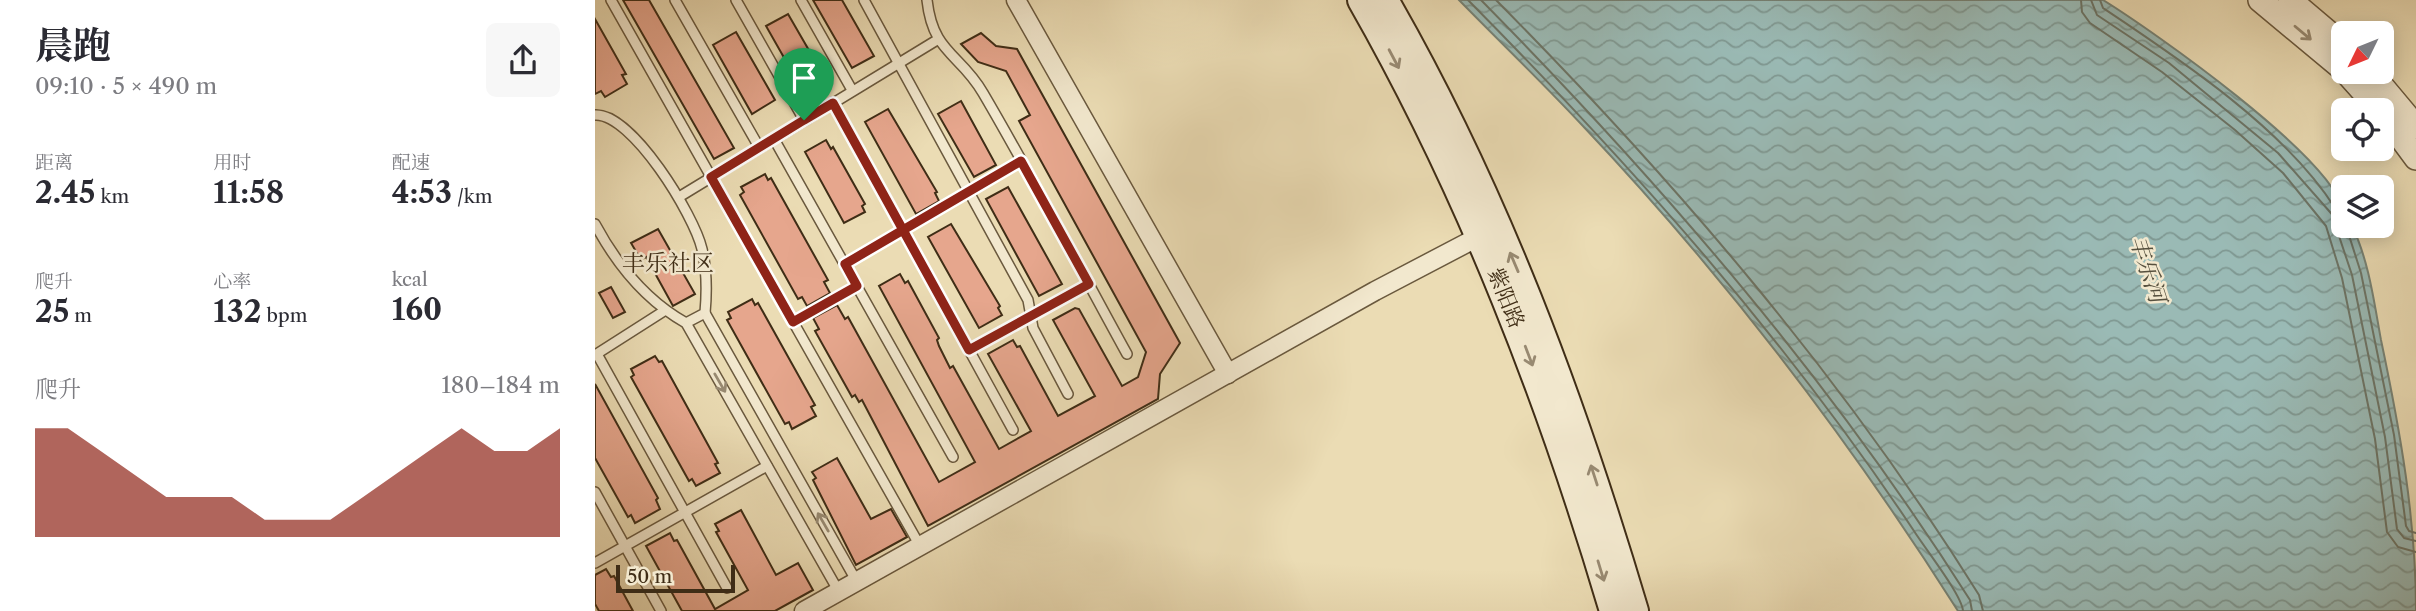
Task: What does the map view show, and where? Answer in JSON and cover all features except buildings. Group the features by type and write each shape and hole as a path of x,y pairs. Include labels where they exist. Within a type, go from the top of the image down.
{"main road":[{"name":"紫阳路","path":"1361,0 1424,116 1480,236 1557,432 1613,611"},
{"name":"紫阳路","path":"1385,0 1443,106 1526,290 1577,425 1635,611"}],"street":[{"path":"1016,0 1228,373"},
{"path":"2260,0 2331,58"},
{"path":"2290,0 2331,35"},
{"path":"2357,84 2370,98"},
{"path":"2380,84 2416,127"},
{"path":"2394,128 2416,158"},
{"path":"804,611 1228,373 1480,236"}],"lane":[{"path":"611,0 920,546"},
{"path":"675,0 759,148"},
{"path":"736,0 804,120"},
{"path":"801,0 852,90"},
{"path":"864,0 1028,300 1033,328 1068,394"},
{"path":"927,0 929,19 937,40 981,89 1127,354"},
{"path":"679,197 937,40"},
{"path":"833,103 1013,430"},
{"path":"596,113 622,126 679,197 702,248 706,282 705,313 857,582"},
{"path":"774,139 953,457"},
{"path":"845,264 1021,161"},
{"path":"595,224 629,275 664,311 686,323 839,592"},
{"path":"969,350 1089,284"},
{"path":"793,322 857,286"},
{"path":"664,311 596,355 727,588"},
{"path":"686,323 705,313"},
{"path":"595,563 767,466"},
{"path":"595,492 661,611"}],"water":[{"name":"丰乐河","path":"1459,0 2103,0 2198,66 2275,128 2331,187 2331,238 2358,238 2370,282 2400,441 2410,509 2416,611 1958,611 1873,483 1782,359 1684,239 1567,109"}],"district":[{"name":"丰乐社区","path":"668,263"}],"route":[{"path":"804,120 711,177 793,322 857,286 845,264 903,230 969,350 1089,284 1021,161 903,230 833,103 804,120"}]}
